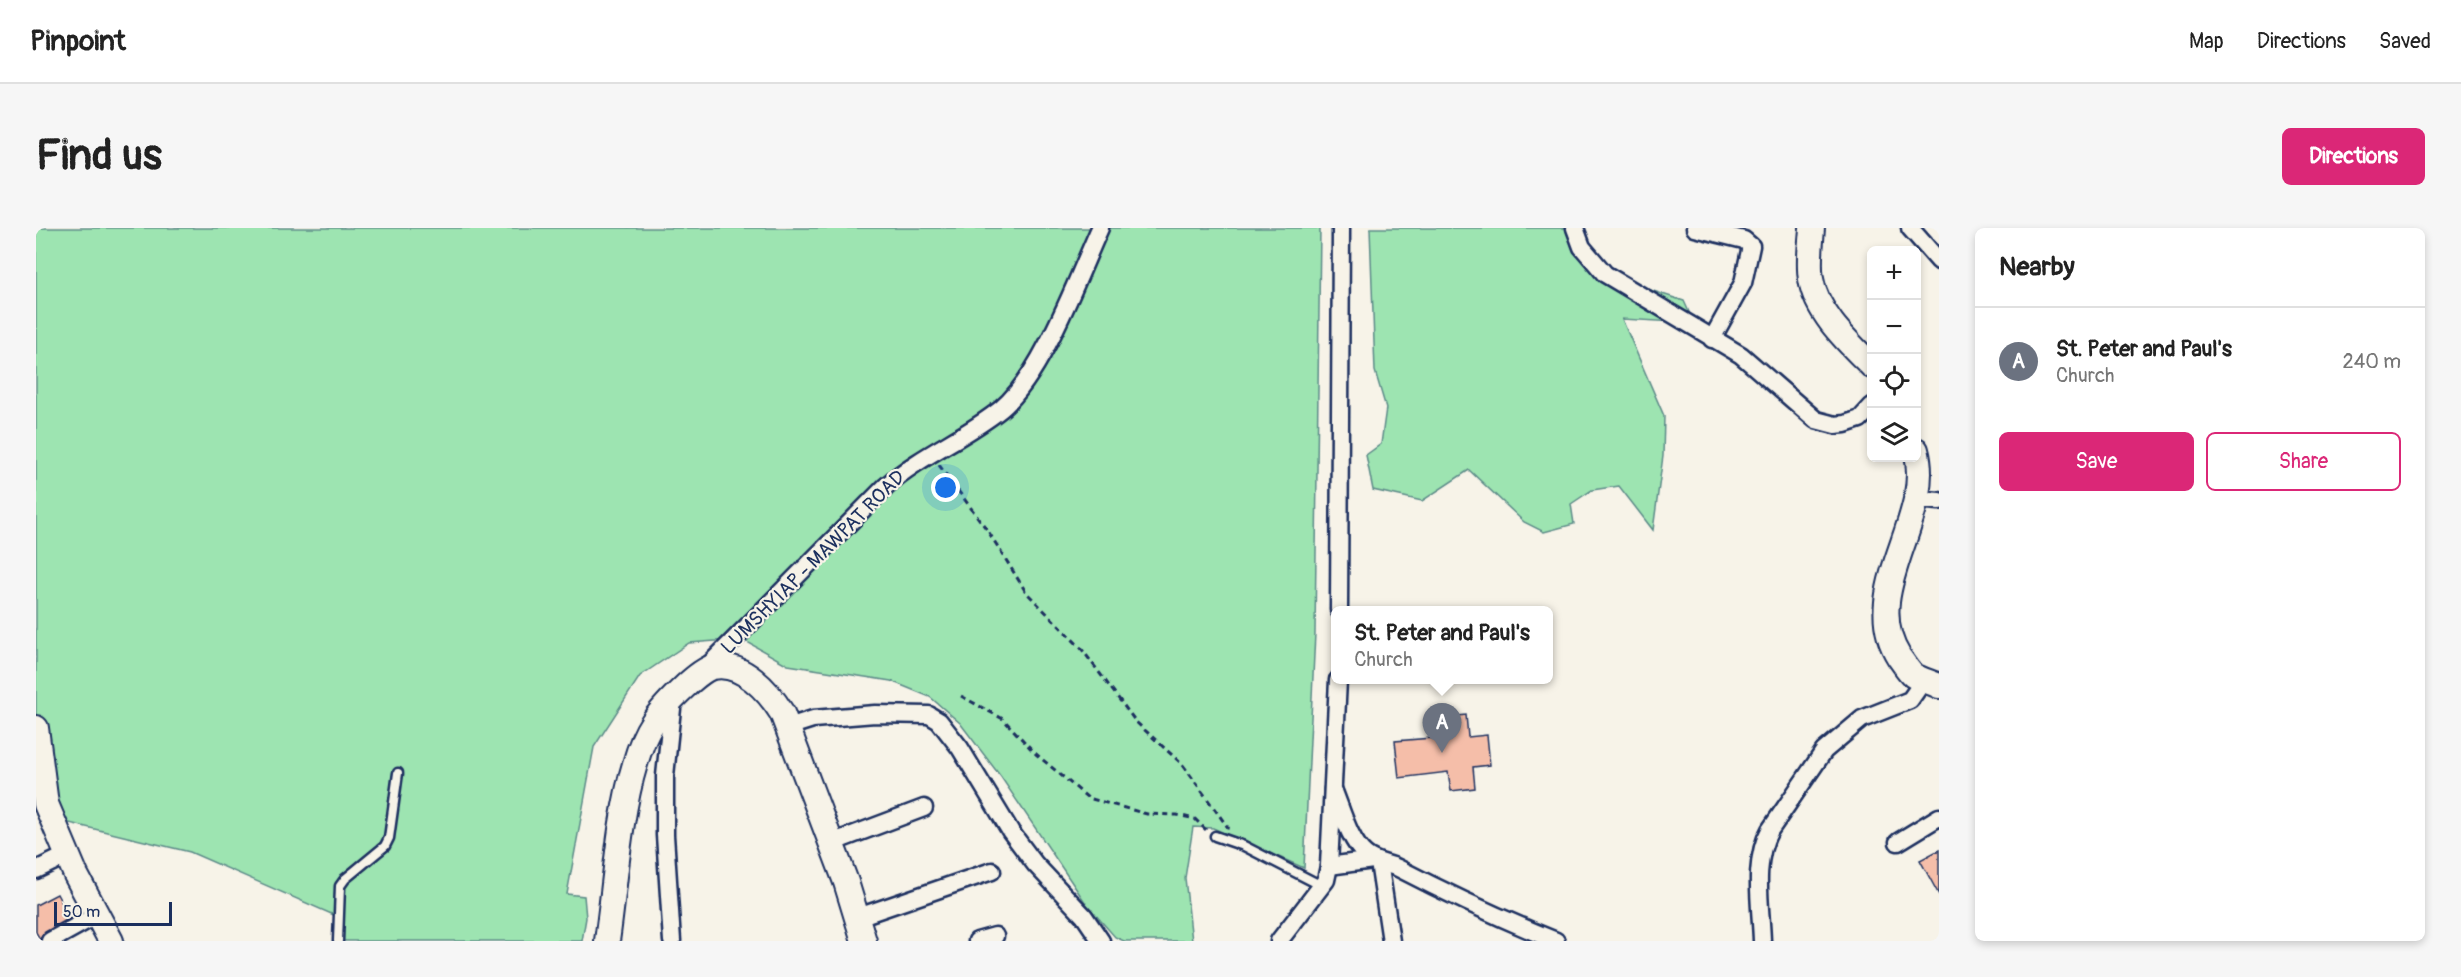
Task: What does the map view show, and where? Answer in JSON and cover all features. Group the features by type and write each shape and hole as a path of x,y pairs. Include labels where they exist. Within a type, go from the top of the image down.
{"street":[{"name":"LUMSHYIAP - MAWPAT ROAD","path":"607,941 629,786 635,763 652,723 870,500 902,472 989,418 1022,387 1044,348 1100,228"},
{"path":"1339,606 1341,228"},
{"path":"1575,228 1582,248 1605,274 1741,355 1808,414 1825,424 1845,424 1860,419 1870,408"},
{"path":"1695,228 1744,240 1751,246 1743,283 1712,339"},
{"path":"1812,228 1810,279 1814,290 1827,315 1867,363"},
{"path":"1910,228 1939,261"},
{"path":"1762,941 1760,862 1763,842 1770,830 1824,752 1863,719 1910,700 1932,683 1913,675 1896,651 1886,616 1887,597 1928,500 1919,480 1918,462"},
{"path":"699,675 712,667 727,668 745,674 772,698 788,727 858,918 864,941"},
{"path":"1279,941 1322,886 1329,866 1338,684"},
{"path":"672,941 665,835 665,776 673,699"},
{"path":"788,727 813,719 875,714 929,715 939,721 960,748 1029,856 1084,916 1101,941"},
{"path":"36,728 46,804 67,855 111,941"},
{"path":"1333,789 1355,840 1363,852 1376,861 1391,941"},
{"path":"831,843 924,808"},
{"path":"1898,842 1939,817"},
{"path":"36,870 67,855"},
{"path":"1329,866 1376,861 1392,865 1489,914 1556,941"},
{"path":"858,918 992,871"},
{"path":"50,941 97,915"},
{"path":"977,941 995,936"}],"lane":[{"path":"338,941 340,886 345,879 385,846 390,838 398,773"},
{"path":"1215,836 1322,886"}],"path":[{"path":"930,453 988,531 1026,592 1081,648 1136,722 1183,765 1227,825 1236,844"},
{"path":"961,696 1003,719 1036,754 1088,798 1147,814 1177,815 1195,819 1215,836"}],"green space":[{"path":"36,228 1320,228 1315,633 1304,868 1213,828 1193,827 1185,878 1192,941 1124,941 1115,937 1087,905 1001,777 960,723 930,697 891,681 788,665 742,639 689,643 640,676 594,747 567,894 584,896 586,918 582,941 343,941 343,919 190,852 36,815"},
{"path":"1370,228 1580,228 1602,260 1623,278 1684,301 1694,323 1622,319 1664,416 1663,456 1653,530 1619,486 1592,490 1571,504 1574,524 1544,532 1524,522 1469,470 1422,501 1373,490 1366,455 1381,444 1386,408 1375,371"}],"building":[{"path":"1466,715 1468,737 1487,735 1490,765 1473,767 1475,788 1451,791 1448,772 1399,778 1395,741 1444,737 1442,718"},
{"path":"1939,850 1939,895 1920,860"},
{"path":"57,894 70,918 45,932 40,939 36,932 36,905"}],"place":[{"name":"St. Peter and Paul's","path":"1442,753"}]}
